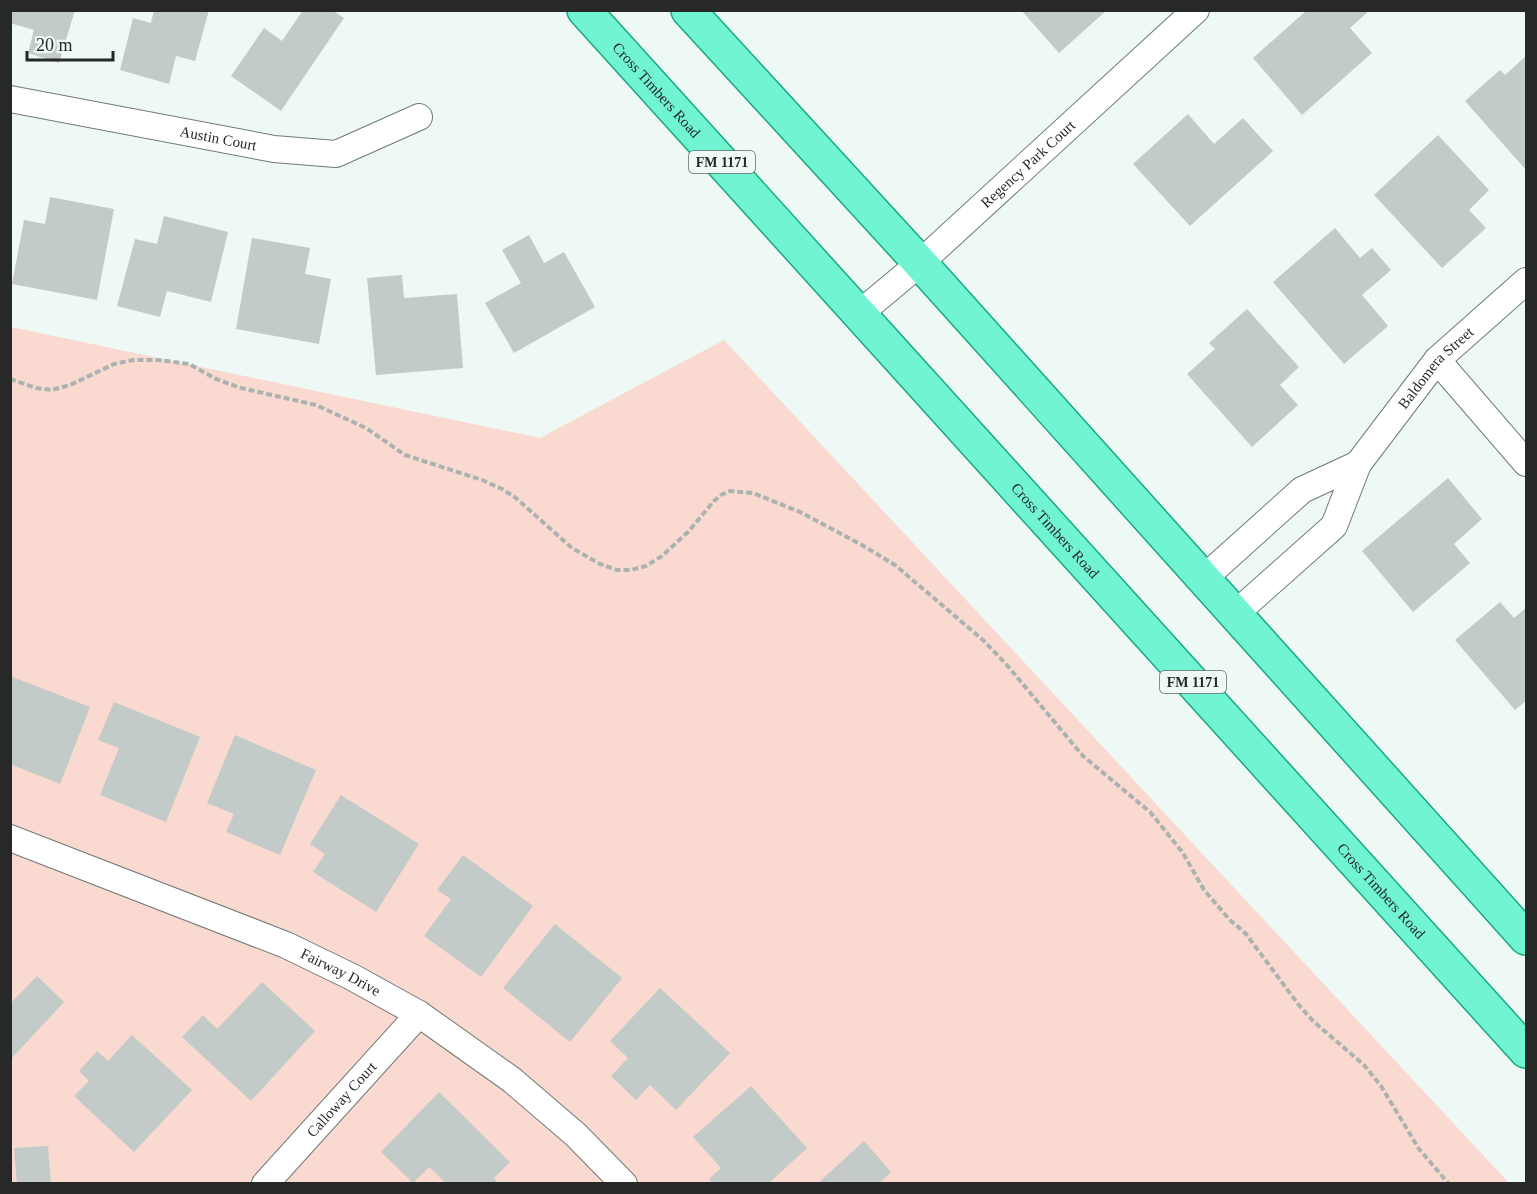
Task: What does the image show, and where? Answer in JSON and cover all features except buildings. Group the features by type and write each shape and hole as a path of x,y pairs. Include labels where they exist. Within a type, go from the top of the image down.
{"main road":[{"name":"Cross Timbers Road","path":"584,10 1527,1051"},
{"path":"688,10 920,263 1527,938"}],"street":[{"name":"Regency Park Court","path":"859,314 920,263 1196,10"},
{"name":"Austin Court","path":"10,99 274,149 336,154 419,117"},
{"name":"Baldomera Street","path":"1235,614 1334,526 1358,464 1437,360 1527,281"},
{"path":"1437,360 1527,463"},
{"name":"Baldomera Street","path":"1203,579 1302,490 1358,464"},
{"name":"Fairway Drive","path":"10,838 286,945 352,977 419,1014 512,1080 576,1135 624,1184"},
{"name":"Calloway Court","path":"265,1184 419,1014"}],"path":[{"path":"10,379 36,388 52,390 70,385 123,362 158,360 189,364 216,379 241,388 316,405 366,428 405,454 502,489 516,498 572,548 600,564 617,570 632,570 646,566 662,556 688,532 709,505 721,495 730,492 753,493 800,512 862,545 895,564 982,640 1006,664 1083,756 1150,812 1183,853 1204,890 1246,934 1298,1004 1313,1021 1364,1065 1381,1086 1419,1149 1449,1184"}],"shaded area":[{"path":"11,327 540,438 724,340 1509,1183 11,1184"}]}
